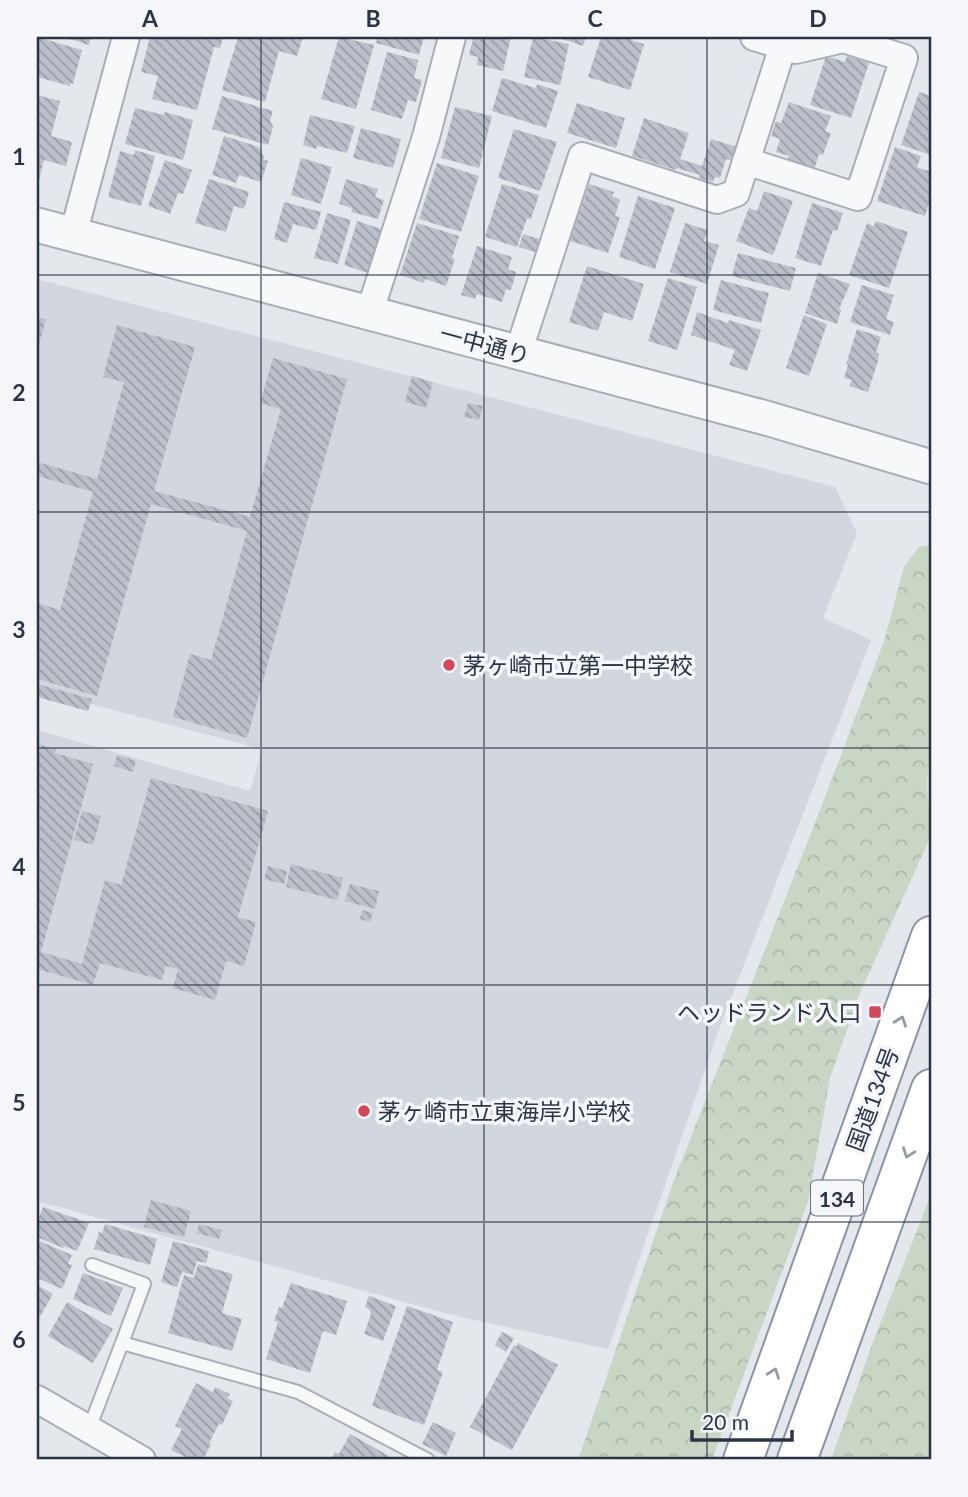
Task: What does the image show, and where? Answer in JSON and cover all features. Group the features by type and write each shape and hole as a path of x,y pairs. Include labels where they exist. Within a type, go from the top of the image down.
{"highway":[{"name":"国道134号","path":"743,1460 931,936"},
{"name":"134","path":"797,1460 931,1089"}],"street":[{"path":"73,235 126,37"},
{"path":"369,314 426,136 452,37"},
{"path":"746,161 858,197 904,58 844,39 796,50 754,37"},
{"path":"517,353 582,156 717,200 736,192 783,46"},
{"name":"一中通り","path":"37,225 766,418 931,467"},
{"path":"37,1399 89,1429 110,1452 142,1460"}],"lane":[{"path":"89,1429 144,1284 92,1265"},
{"path":"122,1343 298,1392 428,1460"}],"shaded area":[{"name":"茅ヶ崎市立第一中学校","path":"37,279 835,487 857,533 823,618 871,640 722,1021 608,1349 452,1315 37,1201 37,730 250,791 262,749 37,690"}],"green space":[{"path":"931,545 931,743 927,784 931,836 860,993 830,1078 808,1202 712,1460 578,1460 674,1180 884,641 904,567 919,547"},
{"path":"931,1195 931,1460 831,1460 873,1342"}],"building":[{"path":"37,37 82,50 73,84 70,86 37,77"},
{"path":"63,37 91,37 89,45"},
{"path":"150,37 223,37 220,48 214,47 197,110 152,99 158,76 141,72"},
{"path":"238,37 303,37 297,56 279,51 265,102 222,90"},
{"path":"339,37 374,45 356,109 321,99"},
{"path":"378,37 424,37 419,55 376,43"},
{"path":"466,37 511,37 503,71 477,65 478,57 469,55 473,40"},
{"path":"533,37 569,44 560,85 524,77"},
{"path":"556,37 586,37 583,46"},
{"path":"601,37 632,37 631,40 644,44 630,90 588,77"},
{"path":"387,52 418,60 414,78 422,80 416,102 408,100 402,119 371,110"},
{"path":"826,56 845,62 847,56 869,63 851,118 810,105"},
{"path":"502,78 558,91 546,128 492,111"},
{"path":"919,92 931,96 931,155 901,145"},
{"path":"37,95 60,101 51,136 72,142 66,166 44,160 39,180 37,179"},
{"path":"222,96 273,111 270,120 273,127 268,145 212,129"},
{"path":"789,102 831,116 825,131 831,133 823,155 819,154 814,170 787,161 789,156 776,152 780,139 771,136 776,121 781,123"},
{"path":"577,103 625,118 616,148 567,133"},
{"path":"455,107 492,116 479,168 441,158"},
{"path":"135,108 164,115 165,112 193,120 183,160 125,144"},
{"path":"310,115 355,126 347,153 303,145"},
{"path":"644,118 689,133 680,159 702,166 711,139 737,147 733,161 726,159 720,178 715,177 713,182 699,178 700,175 632,156"},
{"path":"361,128 401,139 393,168 353,158"},
{"path":"514,129 557,142 540,191 498,178"},
{"path":"224,136 259,147 264,156 263,160 268,161 261,182 239,175 236,183 212,175"},
{"path":"895,147 921,156 917,167 931,172 931,197 925,216 877,201"},
{"path":"135,150 155,156 141,206 108,197 120,151 134,155"},
{"path":"301,158 332,167 321,204 291,195"},
{"path":"165,160 192,170 183,194 178,193 170,214 148,206"},
{"path":"437,163 479,176 461,232 419,219"},
{"path":"209,179 249,192 244,209 234,206 226,232 195,223"},
{"path":"346,179 378,189 375,197 384,200 378,219 351,212 352,208 339,204"},
{"path":"502,184 539,195 517,247 485,237"},
{"path":"589,184 614,192 612,196 620,200 615,216 620,217 608,253 570,241"},
{"path":"764,191 793,201 773,255 736,241 749,208 757,211"},
{"path":"638,196 675,208 655,269 619,257"},
{"path":"284,202 321,212 316,230 293,224 287,243 274,239"},
{"path":"812,203 843,213 837,231 833,230 821,266 795,258"},
{"path":"327,213 351,220 338,264 314,258"},
{"path":"357,221 381,229 368,273 344,265"},
{"path":"876,221 908,232 889,288 849,275 867,223 874,226"},
{"path":"417,223 459,236 446,286 425,279 424,283 400,275"},
{"path":"685,223 708,230 704,241 719,245 707,284 670,272"},
{"path":"523,234 542,240 538,253 519,247"},
{"path":"477,246 512,257 508,269 516,272 511,290 506,289 502,302 477,294 475,299 461,295"},
{"path":"738,253 796,268 790,291 732,276"},
{"path":"587,266 644,284 632,321 604,312 598,331 569,322"},
{"path":"818,273 850,284 839,309 841,310 837,324 805,313"},
{"path":"668,278 697,287 677,350 648,341"},
{"path":"721,280 769,293 761,323 713,310"},
{"path":"862,285 894,295 886,319 894,322 890,335 850,322"},
{"path":"697,312 728,323 729,320 761,330 747,371 729,365 735,350 691,335"},
{"path":"804,315 827,324 809,376 786,368"},
{"path":"37,317 46,319 38,348 37,348"},
{"path":"117,325 195,347 154,491 250,517 281,409 260,403 273,358 347,379 247,738 173,717 190,654 211,660 247,531 151,504 97,696 37,679 37,603 60,610 93,492 37,476 37,462 97,479 124,382 103,377"},
{"path":"857,329 881,337 876,352 879,354 878,361 868,392 849,386 852,380 844,378"},
{"path":"412,376 433,382 426,408 405,402"},
{"path":"468,403 483,406 479,420 464,417"},
{"path":"37,684 92,699 88,711 37,697"},
{"path":"41,745 56,749 55,753 93,764 41,952 82,964 105,880 121,885 151,778 268,811 238,917 256,922 244,966 226,961 215,1000 173,988 178,969 166,966 162,980 100,963 93,985 37,969 37,762"},
{"path":"117,755 136,761 133,772 114,766"},
{"path":"82,811 101,816 93,845 74,840"},
{"path":"291,864 343,878 337,900 286,887"},
{"path":"268,866 287,871 284,884 264,879"},
{"path":"350,884 379,891 375,909 345,901"},
{"path":"362,910 373,913 370,922 360,919"},
{"path":"151,1200 191,1211 184,1237 144,1227"},
{"path":"43,1207 89,1223 77,1251 37,1237 37,1222"},
{"path":"105,1224 157,1239 150,1265 94,1249 99,1232 102,1233"},
{"path":"199,1224 222,1230 219,1239 197,1233"},
{"path":"37,1240 72,1255 68,1264 72,1265 62,1289 37,1278"},
{"path":"173,1241 209,1251 206,1263 197,1261 193,1275 182,1272 177,1287 161,1282"},
{"path":"198,1264 233,1274 222,1313 242,1319 232,1351 168,1333 184,1275 194,1278"},
{"path":"83,1273 123,1288 111,1316 73,1299"},
{"path":"291,1283 347,1301 336,1335 323,1331 310,1373 266,1359 278,1322 274,1321"},
{"path":"37,1285 53,1294 37,1322"},
{"path":"369,1296 396,1306 383,1341 364,1334 371,1314 365,1307"},
{"path":"67,1302 113,1329 93,1363 48,1336"},
{"path":"407,1306 453,1322 437,1370 443,1372 424,1425 372,1406"},
{"path":"502,1332 514,1338 506,1352 495,1345"},
{"path":"518,1343 558,1365 512,1450 470,1427 514,1345 516,1347"},
{"path":"196,1383 213,1392 215,1387 230,1394 227,1398 233,1401 222,1425 219,1424 209,1443 211,1444 203,1460 191,1460 171,1450 182,1429 175,1426"},
{"path":"433,1422 456,1433 446,1456 422,1444"},
{"path":"350,1434 389,1456 386,1460 331,1460 335,1452 339,1454"}],"place":[{"name":"茅ヶ崎市立第一中学校","path":"449,665"},
{"name":"ヘッドランド入口","path":"875,1012"},
{"name":"茅ヶ崎市立東海岸小学校","path":"364,1111"}]}
